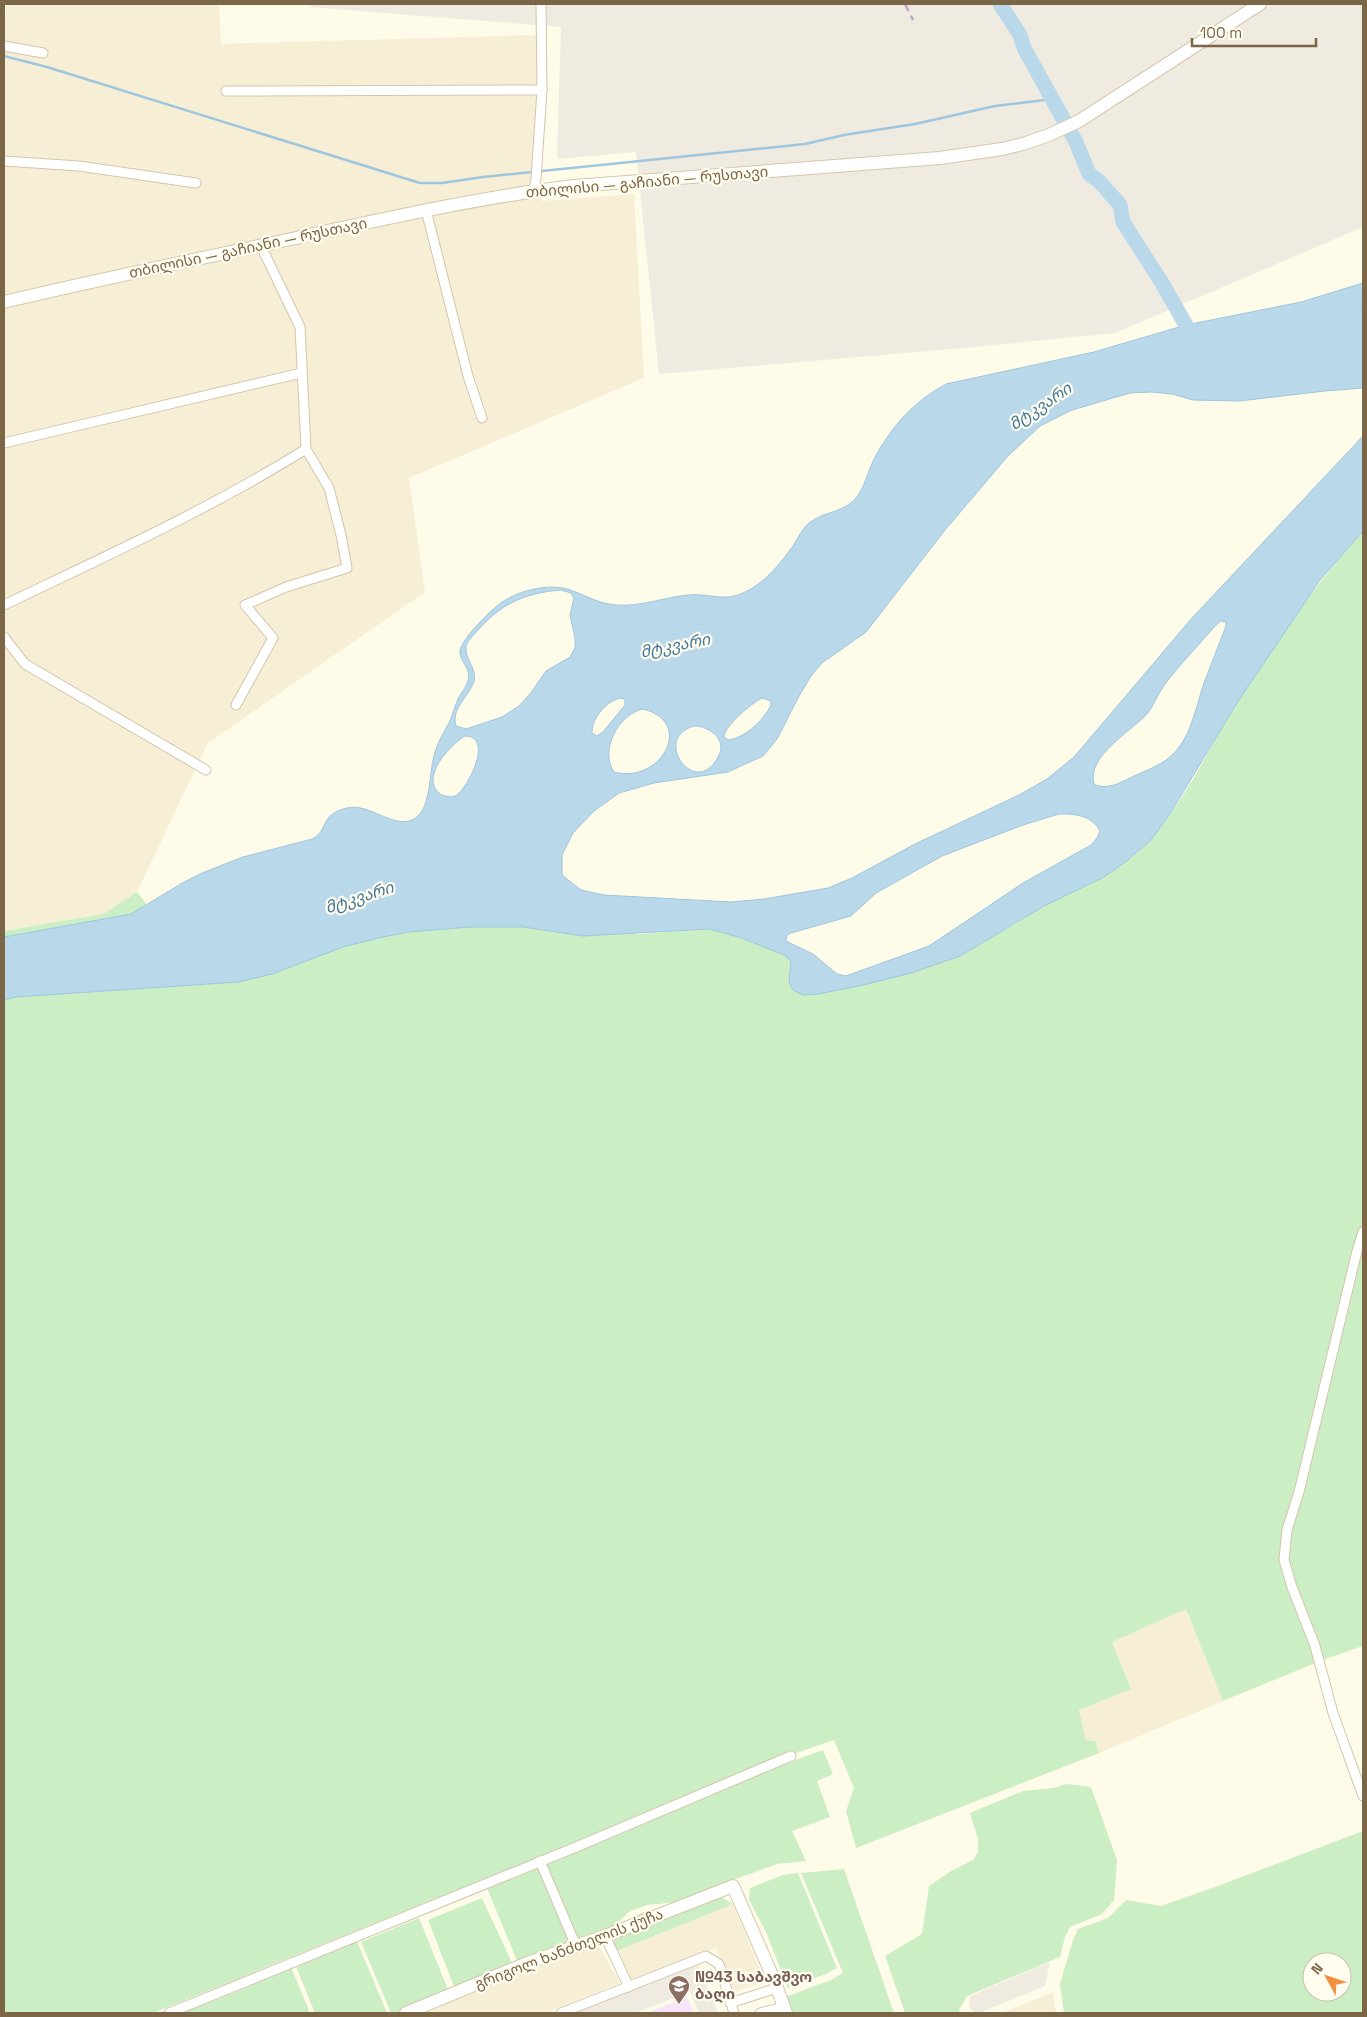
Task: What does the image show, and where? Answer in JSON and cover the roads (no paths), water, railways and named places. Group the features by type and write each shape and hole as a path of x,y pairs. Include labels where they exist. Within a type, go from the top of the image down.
{"main road":[{"name":"თბილისი — გაჩიანი — რუსთავი","path":"4,302 138,270 261,246 535,185 574,186 940,158 1002,149 1049,136 1079,121 1260,4"},
{"name":"გრიგოლ ხანძთელის ქუჩა","path":"406,2013 525,1964 605,1936 734,1886 777,1988"},
{"path":"777,1988 785,2010"}],"street":[{"path":"535,185 542,90 540,4"},
{"path":"4,46 43,53"},
{"path":"226,91 542,90"},
{"path":"4,161 79,166 196,183"},
{"path":"426,210 468,376 482,418"},
{"path":"236,705 273,638 245,605 286,587 347,568 342,535 329,488 306,449 300,328 261,246"},
{"path":"4,443 301,373"},
{"path":"4,605 182,518 263,476 306,449"},
{"path":"4,637 25,664 206,770"},
{"path":"1363,1232 1299,1492 1287,1530 1284,1560 1292,1587 1315,1646 1333,1713 1363,1796"},
{"path":"169,2013 791,1756"},
{"path":"540,1861 576,1946"},
{"path":"605,1936 629,1987"},
{"path":"561,2013 706,1956 719,1964 734,2013"},
{"path":"730,2003 777,1988"},
{"path":"760,2013 785,2010"}],"water":[{"name":"მტკვარი","path":"1363,283 1363,388 1239,401 1193,400 1172,394 1151,392 1130,393 1072,410 1040,426 1008,456 945,530 866,632 822,663 811,676 777,739 763,756 728,772 654,783 619,793 594,811 573,833 562,855 562,875 581,890 604,895 731,902 764,899 828,888 852,878 915,844 1019,795 1047,779 1074,757 1192,618 1363,436 1363,531 1320,580 1237,703 1170,814 1151,840 1104,877 1044,906 960,956 911,973 859,986 803,995 793,990 789,982 791,962 786,956 742,938 709,929 583,936 523,927 470,927 408,932 378,938 343,947 272,974 238,982 16,997 4,1000 4,937 131,914 202,873 243,857 312,839 321,831 332,815 347,808 365,809 401,822 417,817 425,805 432,763 440,739 468,681 467,668 460,655 462,646 471,632 485,617 509,598 527,591 546,587 565,588 594,600 616,605 644,603 689,595 736,596 751,589 771,573 809,523 846,506 857,497 874,459 888,436 913,407 946,384 1094,352 1186,325 1301,302","holes":["561,590 571,593 574,598 570,615 575,648 570,657 546,671 519,706 502,717 466,729 456,726 456,714 474,679 473,670 466,652 468,643 477,631 504,607 514,601 536,594","1221,621 1226,622 1193,719 1186,736 1176,751 1160,764 1112,786 1098,786 1094,784 1093,774 1103,754 1147,714 1165,684 1215,626","620,698 625,699 625,705 603,732 597,736 592,733 594,721 610,703","762,698 771,701 771,705 764,717 747,732 734,739 728,740 724,737 725,732 733,721","643,709 659,716 668,727 669,739 666,751 657,761 645,770 630,774 614,772 609,754 614,734 626,718 634,712","694,726 705,728 715,734 719,739 721,749 710,768 700,772 690,770 682,763 677,753 676,742 682,733","465,736 474,738 478,745 478,754 471,776 460,793 449,797 440,794 434,787 433,779 439,762","1059,814 1082,816 1092,822 1100,831 1091,845 1023,883 929,946 846,976 837,974 813,954 786,941 787,935 791,933 851,916 876,893 942,856 1023,825"]}],"waterway":[{"path":"1000,4 1020,35 1024,48 1076,142 1089,174 1099,181 1120,205 1123,222 1186,325 1192,343"},
{"path":"4,56 47,67 420,183 442,183 483,177 805,144 844,135 915,124 995,106 1053,99"}],"railway":[{"path":"905,4 913,20"}],"place":[{"name":"№43 საბავშვო ბაღი","path":"679,2005"}]}
